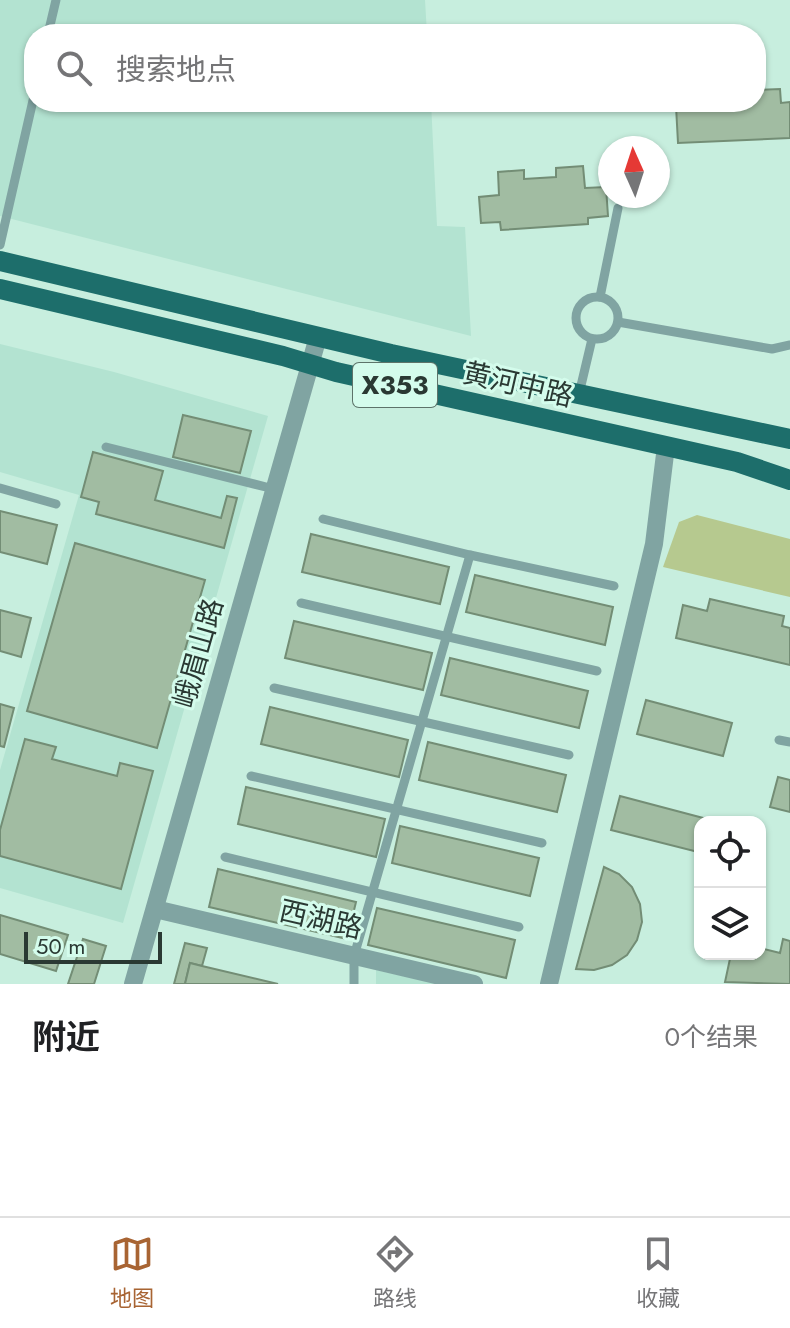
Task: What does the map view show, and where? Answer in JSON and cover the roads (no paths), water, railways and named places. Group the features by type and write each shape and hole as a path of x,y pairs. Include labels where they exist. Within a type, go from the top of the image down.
{"main road":[{"name":"黄河中路","path":"0,261 318,337 790,439"},
{"name":"黄河中路","path":"0,289 737,462 790,480"}],"street":[{"name":"峨眉山路","path":"133,984 318,337"},
{"path":"549,984 654,544 666,446"},
{"name":"西湖路","path":"155,909 474,984"}],"lane":[{"path":"50,24 56,0"},
{"path":"0,245 30,112"},
{"path":"600,297 618,208"},
{"path":"600,297 607,299 616,309 618,322 610,335 592,339 578,329 576,315 587,299 600,297"},
{"path":"618,322 772,349 790,345"},
{"path":"579,394 592,339"},
{"path":"106,447 274,489"},
{"path":"0,488 56,504"},
{"path":"323,519 614,586"},
{"path":"354,984 354,956 470,555"},
{"path":"301,603 597,671"},
{"path":"274,688 569,755"},
{"path":"779,740 790,742"},
{"path":"251,776 542,843"},
{"path":"225,857 519,927"}]}
